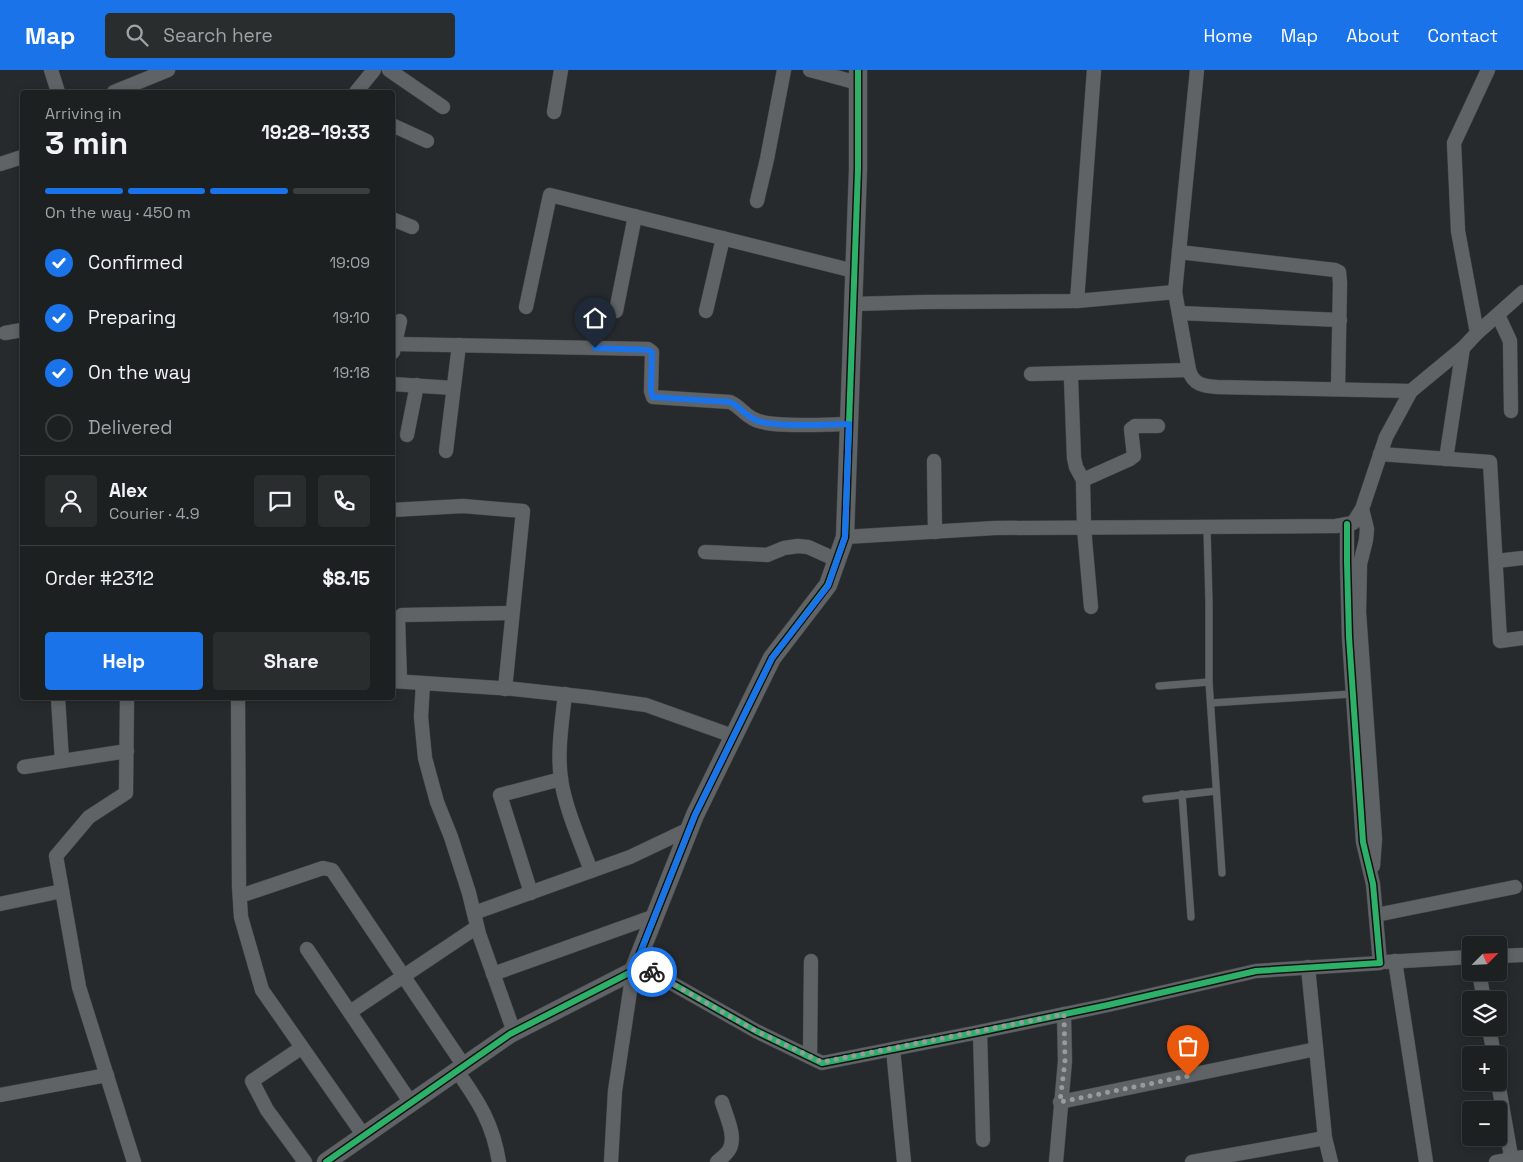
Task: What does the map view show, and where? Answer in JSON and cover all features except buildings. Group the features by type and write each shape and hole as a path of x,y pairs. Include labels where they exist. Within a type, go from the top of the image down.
{"street":[{"path":"50,70 57,90"},
{"path":"119,90 168,70"},
{"path":"358,90 374,70"},
{"path":"388,70 443,107"},
{"path":"554,112 561,70"},
{"path":"757,201 784,70"},
{"path":"611,1162 615,1091 634,967 689,829 733,736 772,658 828,586 845,537 858,169 858,76 810,70"},
{"path":"1077,301 1094,70"},
{"path":"1197,70 1175,292 1189,370 1193,379 1202,386 1411,391"},
{"path":"1477,333 1458,231 1454,143 1488,70"},
{"path":"395,127 427,141"},
{"path":"0,164 20,158"},
{"path":"526,307 550,195 854,272"},
{"path":"616,310 635,216"},
{"path":"395,220 412,227"},
{"path":"706,311 723,238"},
{"path":"1179,252 1336,270 1339,272 1338,389"},
{"path":"853,304 1077,301 1175,292"},
{"path":"845,537 995,528 1207,528 1336,526 1353,523 1362,509 1386,437 1411,391 1463,348 1523,292"},
{"path":"1178,313 1340,320"},
{"path":"1498,315 1510,341 1511,412"},
{"path":"395,344 400,321"},
{"path":"6,333 20,330"},
{"path":"395,348 459,345 648,350 652,352 651,391 653,397 730,402 738,405 752,419 767,424 849,424"},
{"path":"446,451 459,345"},
{"path":"1446,459 1463,348"},
{"path":"1031,374 1189,370"},
{"path":"1071,379 1074,458 1076,467 1083,480 1084,528 1092,607"},
{"path":"395,384 453,388"},
{"path":"407,434 417,386"},
{"path":"1083,480 1134,456 1131,429 1135,426 1158,426"},
{"path":"1380,454 1490,462 1500,641 1523,638"},
{"path":"934,461 935,532"},
{"path":"395,510 463,506 522,512 505,689"},
{"path":"1362,509 1367,529 1360,564 1359,612 1375,839 1373,884"},
{"path":"1347,524 1352,694 1363,842 1373,884 1380,963"},
{"path":"705,552 767,556 784,548 798,546 808,547 837,560"},
{"path":"1496,561 1523,558"},
{"path":"512,613 402,615 398,619 396,681 565,694 646,705 733,736"},
{"path":"423,683 421,717 425,758 437,802 451,836 493,974 514,1032"},
{"path":"565,694 560,746 560,779 591,871"},
{"path":"58,700 62,761"},
{"path":"127,700 126,793 89,817 56,856 79,987 134,1162"},
{"path":"238,700 241,917 262,990 364,1136"},
{"path":"24,767 126,751"},
{"path":"531,893 500,795 560,779"},
{"path":"350,1012 403,977 476,920 531,893 630,857 689,829"},
{"path":"240,896 323,868 332,870 461,1068 490,1124 499,1162"},
{"path":"1376,915 1515,887"},
{"path":"0,904 62,891"},
{"path":"493,974 655,916"},
{"path":"307,949 411,1103"},
{"path":"1508,955 1523,954"},
{"path":"634,967 756,1031 822,1062 980,1032 1256,971 1462,957"},
{"path":"810,1057 811,961"},
{"path":"1395,961 1426,1162"},
{"path":"326,1162 514,1032 634,967"},
{"path":"1308,968 1325,1138 1331,1162"},
{"path":"1056,1162 1065,1061 1064,1014"},
{"path":"980,1032 983,1140"},
{"path":"301,1048 252,1081 267,1110 305,1162"},
{"path":"1060,1102 1316,1048"},
{"path":"893,1049 904,1162"},
{"path":"0,1095 107,1075"},
{"path":"1496,1162 1516,1159 1500,1091"},
{"path":"717,1162 728,1151 732,1136 722,1102"},
{"path":"1192,1162 1325,1138"}],"lane":[{"path":"1207,528 1210,603 1209,682 1222,873"},
{"path":"1158,686 1209,682"},
{"path":"1211,703 1352,694"},
{"path":"1146,798 1216,790"},
{"path":"1182,794 1191,917"}],"cycle path":[{"path":"326,1162 510,1034 633,971 695,815 772,658 828,585 845,537 858,169 858,70"},
{"path":"636,963 756,1031 822,1063 1108,1005 1256,971 1380,963 1373,884 1363,842 1349,637 1347,524"}],"way so far":[{"path":"652,972 756,1031 822,1062 1064,1014 1065,1061 1060,1102 1188,1076"}],"route":[{"path":"595,348 648,350 652,352 651,391 653,397 730,402 738,405 752,419 767,424 849,424 845,537 828,586 772,658 695,815 636,963 652,972"}]}
